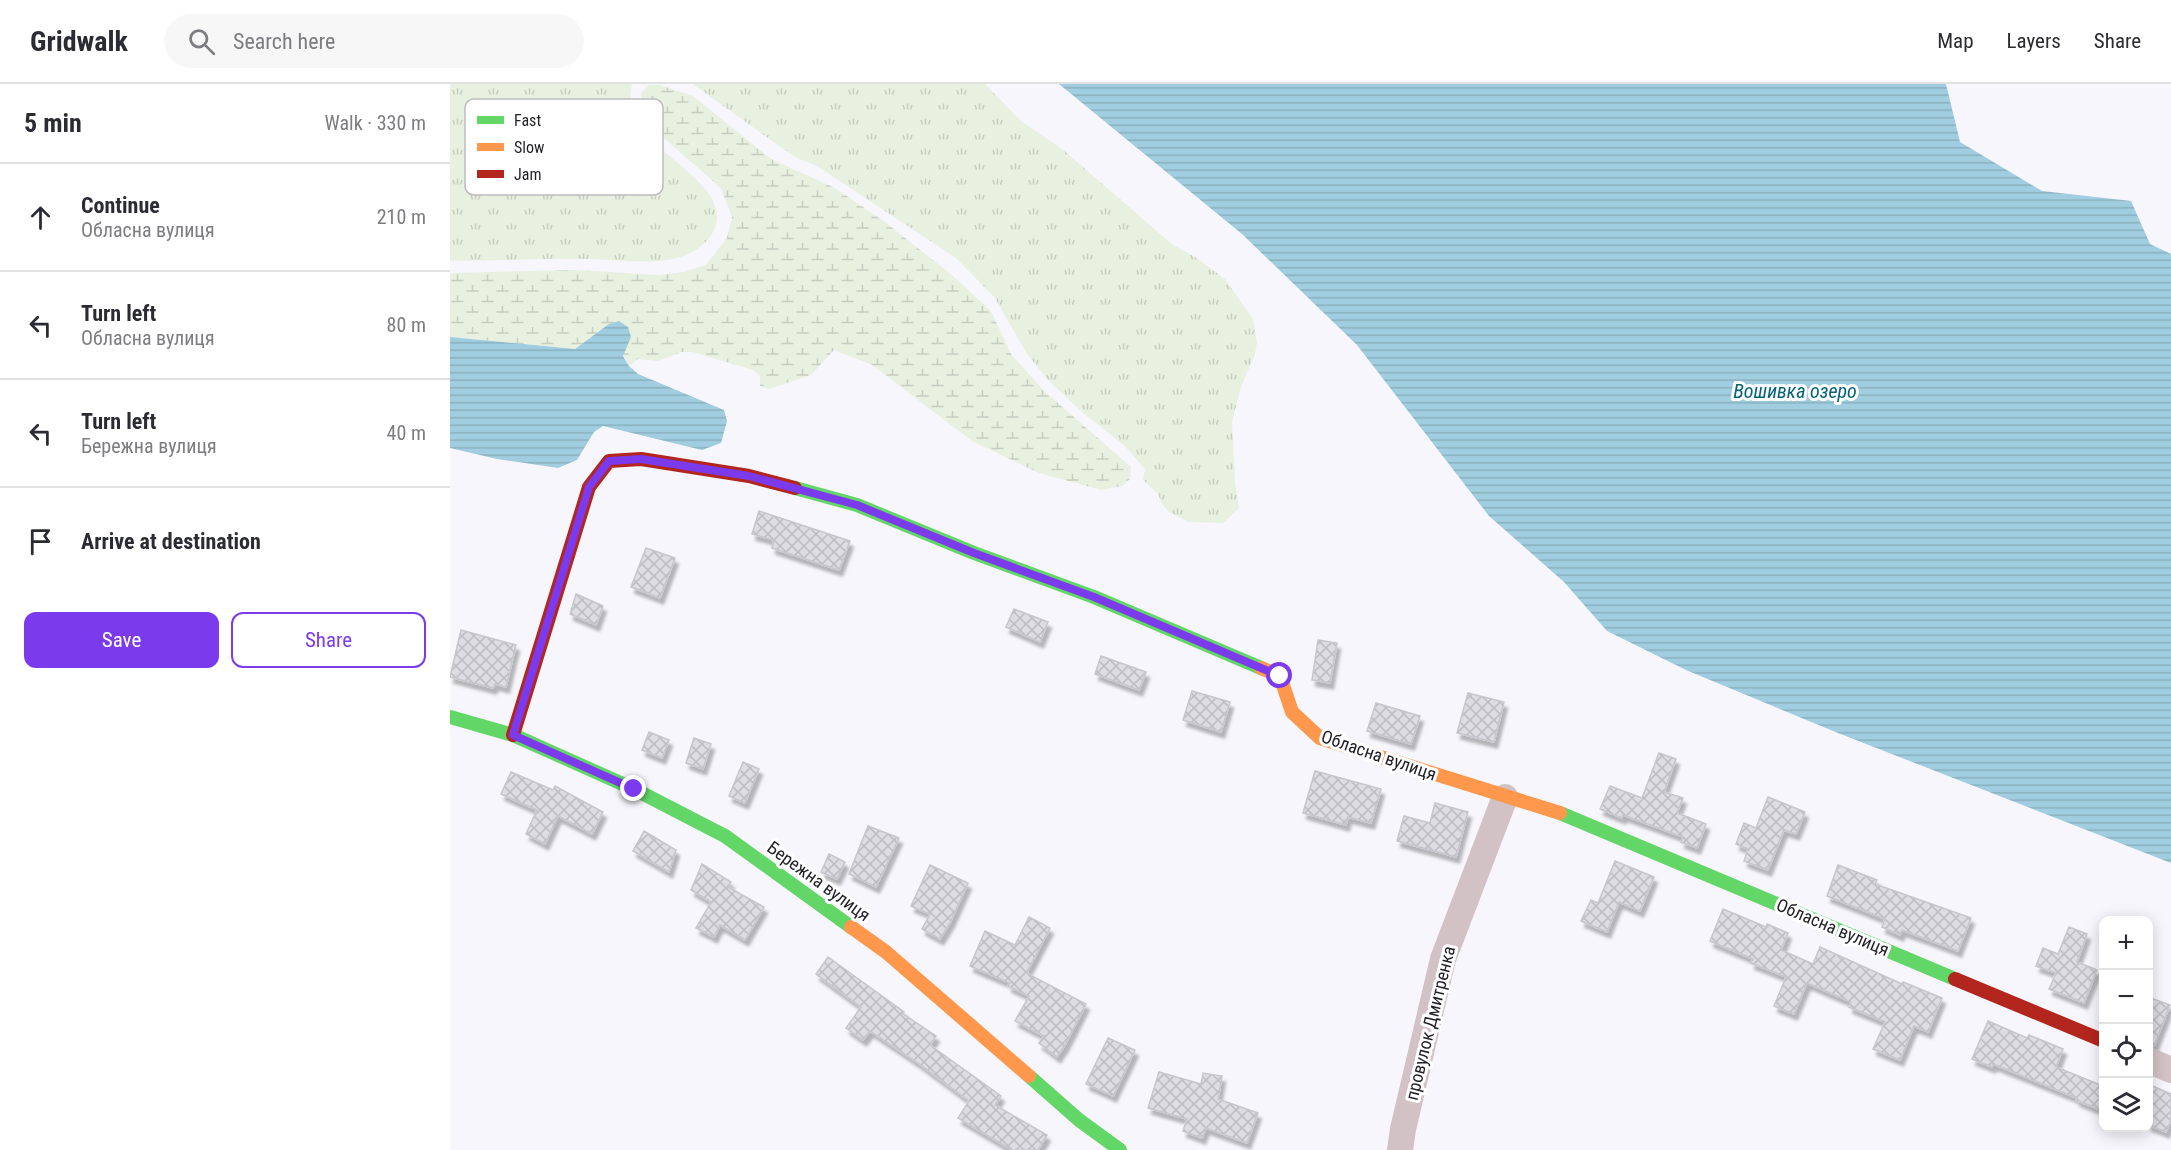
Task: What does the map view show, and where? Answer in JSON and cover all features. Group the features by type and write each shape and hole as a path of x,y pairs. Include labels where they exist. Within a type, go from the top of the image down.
{"street":[{"name":"Обласна вулиця","path":"513,735 589,487 609,461 641,459 749,476 857,505 974,553 1094,597 1280,676 1292,712 1320,738 1568,816 2099,1039"},
{"name":"Бережна вулиця","path":"450,717 513,735 634,789 725,836 886,952 1079,1120 1120,1150"},
{"name":"провулок Дмитренка","path":"1400,1150 1403,1128 1443,959 1505,797"},
{"path":"2153,1062 2171,1070"}],"green space":[{"path":"450,84 632,84 631,99 465,99 465,195 663,195 663,150 703,186 714,202 717,219 709,238 693,251 669,260 450,261"},
{"path":"693,84 985,84 1021,121 1062,149 1173,245 1195,257 1225,279 1253,319 1257,342 1255,354 1241,387 1232,421 1235,483 1239,508 1223,523 1189,522 1169,512 1162,504 1158,494 1143,480 1145,469 1124,445 1082,412 1048,380 1027,354 995,298 956,258 817,166 797,158"},
{"path":"649,85 660,85 693,96 771,159 835,188 885,222 953,276 991,311 1011,354 1044,391 1131,467 1130,479 1122,486 1101,490 1039,473 972,441 872,365 834,350 811,375 769,389 760,386 760,376 753,370 693,352 682,352 658,361 638,359 629,366 609,324 575,349 450,337 450,273 576,270 659,275 684,272 706,265 727,238 732,217 721,188 663,137 663,99 642,99 641,94"}],"water":[{"name":"Вошивка озеро","path":"1059,84 1946,84 1960,142 2042,191 2131,201 2150,244 2171,254 2171,863 1838,733 1686,670 1607,631 1564,582 1489,516 1357,345 1242,234"},
{"path":"619,321 628,327 631,337 623,356 638,374 724,410 727,421 721,443 702,450 603,426 594,432 577,460 558,468 497,459 450,448 450,337 575,349 609,324"}],"building":[{"path":"759,511 850,541 839,570 772,548 774,540 752,534"},
{"path":"646,548 675,558 660,598 631,587"},
{"path":"576,594 603,606 596,625 570,614"},
{"path":"1014,609 1048,622 1040,642 1006,627"},
{"path":"461,630 516,645 506,687 495,684 493,688 450,677"},
{"path":"1318,640 1337,643 1330,683 1312,680"},
{"path":"1101,656 1146,672 1139,690 1095,674"},
{"path":"1192,691 1230,702 1221,732 1183,720"},
{"path":"1468,693 1504,702 1494,742 1457,733"},
{"path":"1376,703 1420,716 1411,744 1367,731"},
{"path":"649,732 669,740 662,758 642,750"},
{"path":"694,738 711,744 703,769 686,763"},
{"path":"1659,753 1676,759 1664,792 1683,798 1677,813 1706,824 1697,848 1681,842 1683,837 1600,809 1610,786 1642,798"},
{"path":"743,762 759,769 745,803 729,796"},
{"path":"1315,771 1381,789 1371,823 1348,817 1346,825 1303,813"},
{"path":"511,772 553,790 555,786 603,812 592,834 558,816 545,844 526,834 537,810 501,794"},
{"path":"1768,797 1805,812 1796,834 1784,830 1768,870 1744,861 1748,849 1736,844 1744,823 1756,828"},
{"path":"1435,803 1468,812 1456,857 1397,841 1404,816 1430,823"},
{"path":"868,826 899,838 876,887 849,874"},
{"path":"644,831 676,850 669,872 633,851"},
{"path":"829,854 845,862 837,879 821,872"},
{"path":"1615,861 1654,877 1640,911 1619,902 1607,932 1581,921 1591,900 1598,903"},
{"path":"702,864 731,882 728,887 764,907 745,940 720,925 714,937 696,928 711,902 691,890"},
{"path":"930,865 968,883 940,939 922,929 930,914 911,906"},
{"path":"1838,865 1877,880 1875,884 1971,918 1958,951 1902,930 1900,935 1882,927 1885,919 1827,896"},
{"path":"1723,909 1766,927 1767,924 1788,933 1781,950 1813,964 1820,947 1902,984 1903,982 1942,998 1928,1032 1914,1026 1900,1060 1873,1049 1885,1022 1849,1007 1851,1002 1807,983 1794,1014 1774,1006 1786,977 1751,963 1753,959 1710,941"},
{"path":"1029,917 1050,928 1028,974 1086,1004 1057,1057 1039,1043 1044,1036 1015,1021 1029,996 1008,986 1010,983 970,966 985,931 1015,945"},
{"path":"2069,927 2087,934 2077,962 2097,970 2084,1003 2049,989 2056,973 2036,966 2043,948 2058,954"},
{"path":"828,957 936,1036 930,1045 1001,1096 995,1105 1047,1135 1038,1150 1012,1150 958,1118 969,1101 870,1031 863,1040 846,1028 861,1007 816,974"},
{"path":"2153,999 2170,1005 2153,1046"},
{"path":"1988,1021 2027,1038 2029,1035 2063,1049 2056,1067 2099,1084 2099,1109 1993,1064 1992,1067 1972,1059"},
{"path":"1108,1038 1135,1050 1113,1096 1086,1084"},
{"path":"1159,1072 1201,1084 1203,1073 1222,1076 1218,1099 1258,1113 1247,1143 1206,1128 1202,1138 1183,1131 1187,1119 1148,1108"},
{"path":"2153,1086 2171,1094 2171,1120 2166,1132 2153,1127"}],"traffic: fast":[{"path":"795,488 857,505 974,553 1094,597 1261,668"},
{"path":"450,717 513,735 634,789 725,836 851,927"},
{"path":"1560,813 1955,979"},
{"path":"1029,1076 1079,1120 1120,1150"}],"traffic: slow":[{"path":"1261,668 1280,676 1292,712 1320,738 1560,813"},
{"path":"851,927 886,952 1029,1076"}],"traffic: jam":[{"path":"513,735 589,487 609,461 641,459 749,476 795,488"},
{"path":"1955,979 2099,1039"}],"route":[{"path":"634,789 513,735 589,487 609,461 641,459 749,476 857,505 974,553 1094,597 1280,676"}]}
